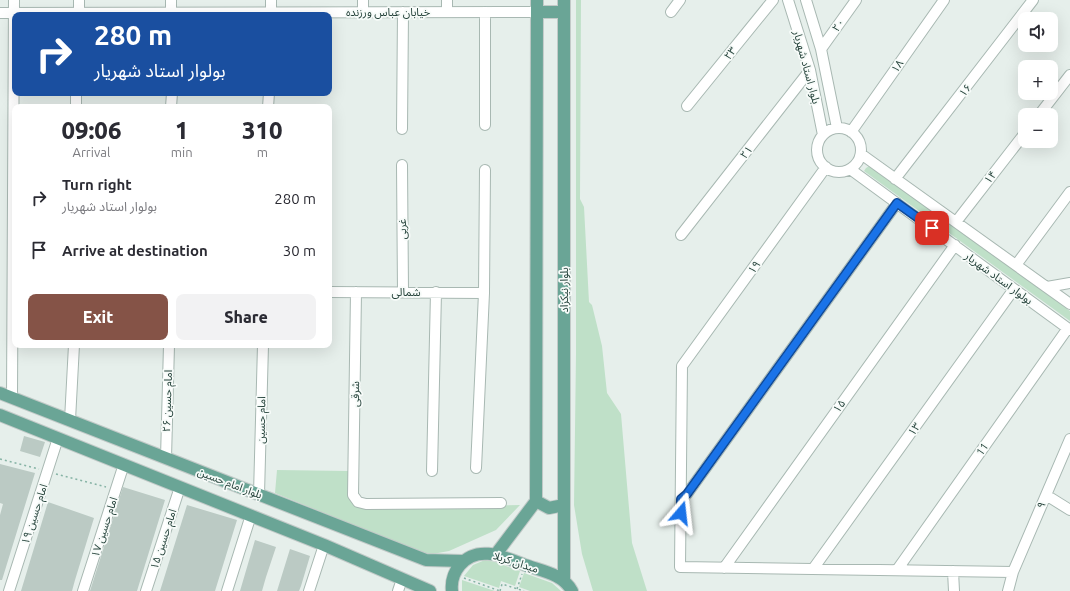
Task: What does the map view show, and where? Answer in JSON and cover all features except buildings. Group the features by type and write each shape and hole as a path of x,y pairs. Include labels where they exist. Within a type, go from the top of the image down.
{"main road":[{"path":"496,554 536,501 537,6 564,6"},
{"name":"بلوار نیکزاد","path":"564,6 564,580"},
{"name":"بلوار امام حسین","path":"0,393 426,560 463,561"},
{"name":"بلوار امام حسین","path":"0,415 324,544 430,591"},
{"path":"251,515 259,494"},
{"path":"536,501 549,508 564,505"},
{"name":"میدان کربلا","path":"463,561 479,554 496,554 557,576 564,580 572,591"},
{"path":"452,591 454,575 463,561"}],"street":[{"path":"14,0 14,12"},
{"path":"79,0 79,12"},
{"path":"171,0 171,12"},
{"path":"271,0 271,12"},
{"path":"363,0 363,12"},
{"path":"447,0 447,12"},
{"path":"671,12 680,0"},
{"name":"۲۳","path":"687,106 773,0"},
{"name":"بلوار استاد شهریار","path":"788,0 810,70 823,135"},
{"name":"بلوار استاد شهریار","path":"806,0 821,49 838,128"},
{"name":"۲۰","path":"821,49 856,0"},
{"name":"۱۸","path":"851,132 944,0"},
{"name":"۱۶","path":"895,179 1034,0"},
{"name":"خیابان عباس ورزنده","path":"332,13 485,12 537,6"},
{"path":"402,129 403,12"},
{"path":"485,12 485,125"},
{"name":"خیابان عباس ورزنده","path":"0,13 12,13"},
{"name":"۲۱","path":"681,234 810,70"},
{"path":"1044,108 1070,75"},
{"path":"838,128 851,132 859,143 861,154 856,164 850,168 837,172 826,167 821,162 818,148 823,135 838,128"},
{"name":"۱۴","path":"956,222 1018,142"},
{"name":"بولوار استاد شهریار","path":"861,154 1070,304"},
{"name":"غربی","path":"402,165 403,292"},
{"name":"۱۹","path":"681,499 682,366 826,167"},
{"name":"بولوار استاد شهریار","path":"850,168 1069,329"},
{"path":"476,468 484,292 485,170"},
{"path":"1016,265 1070,192"},
{"path":"897,203 687,494 681,499 680,567 1013,572"},
{"name":"۱۵","path":"724,568 955,245"},
{"path":"1047,287 1070,283"},
{"name":"۱۳","path":"813,569 1014,289"},
{"name":"شمالی","path":"332,292 484,292"},
{"name":"شرقی","path":"356,292 353,495 358,502 366,504 501,503"},
{"path":"432,471 436,292"},
{"name":"11","path":"897,570 1069,329"},
{"path":"12,397 14,348"},
{"path":"70,420 74,348"},
{"name":"امام حسین ۲۶","path":"166,458 169,348"},
{"name":"امام حسین","path":"259,494 262,348"},
{"name":"امام حسین ۱۹","path":"9,591 58,438"},
{"name":"۹","path":"1008,591 1013,572 1070,439"},
{"name":"امام حسین ۱۷","path":"84,591 124,464"},
{"name":"امام حسین ۱۵","path":"146,591 180,487"},
{"path":"1046,495 1070,510"},
{"path":"227,591 251,515"},
{"path":"309,591 324,544"},
{"path":"953,571 954,591"},
{"path":"398,591 402,579"}],"path":[{"path":"0,459 116,489"},
{"path":"517,589 525,564"},
{"path":"460,580 462,574"},
{"path":"461,577 500,591 502,584 524,591"}],"green space":[{"path":"576,0 581,0 580,199 584,207 589,302 592,305 602,346 607,393 621,414 632,543 647,591 593,591 582,554 574,505 576,354"},
{"path":"871,165 1070,311 1070,321 864,171"},
{"path":"277,470 348,471 350,498 357,505 362,507 520,505 496,530 449,551 427,555 275,493"},
{"path":"485,560 520,571 515,586 501,581 499,588 464,576 473,565"},
{"path":"524,573 552,583 561,591 530,591 519,587"},
{"path":"462,580 495,591 462,591"}],"route":[{"path":"681,513 681,499 687,494 897,203 932,228"}]}
